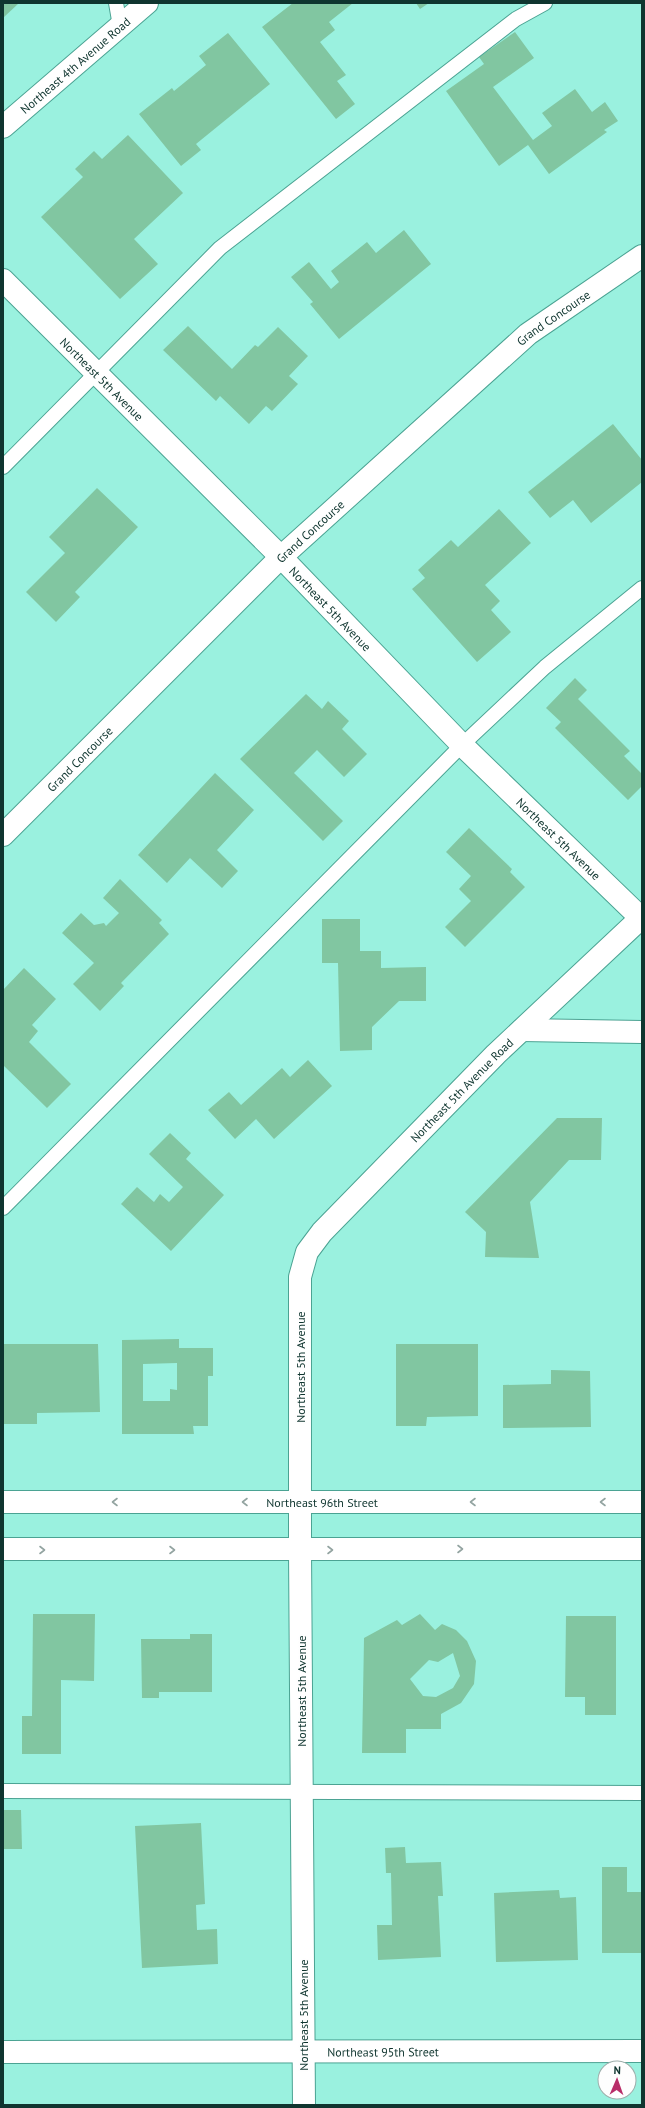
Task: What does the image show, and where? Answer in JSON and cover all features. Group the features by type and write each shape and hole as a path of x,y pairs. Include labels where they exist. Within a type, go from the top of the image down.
{"street":[{"name":"Northeast 4th Avenue Road","path":"3,126 146,3"},
{"name":"Grand Concourse","path":"3,835 281,557 528,334 642,256"},
{"name":"Northeast 5th Avenue","path":"3,280 281,557 462,745 642,918"},
{"name":"Northeast 5th Avenue Road","path":"300,1277 307,1252 322,1232 522,1030 642,918"},
{"path":"522,1030 642,1032"},
{"name":"Northeast 5th Avenue","path":"300,1277 300,1550 304,2105"},
{"name":"Northeast 96th Street","path":"3,1502 642,1502"},
{"path":"3,1550 642,1549"},
{"name":"Northeast 95th Street","path":"3,2052 642,2051"}],"lane":[{"path":"116,3 120,26"},
{"path":"3,466 220,248 516,19 545,3"},
{"path":"3,1208 462,745 545,667 642,588"},
{"path":"3,1791 642,1793"}],"building":[{"path":"3,3 19,3 3,18"},
{"path":"293,3 353,3 329,22 335,30 320,42 346,75 337,81 355,104 336,119 262,27"},
{"path":"416,3 429,3 420,9"},
{"path":"515,32 534,58 493,87 533,140 552,126 542,113 575,89 592,112 605,102 618,121 604,130 607,132 549,174 528,145 499,166 446,91 484,64 479,57"},
{"path":"228,33 270,84 196,144 201,150 181,166 139,114 172,88 174,91 206,65 199,56"},
{"path":"128,135 183,193 134,239 158,264 120,299 41,217 83,177 75,169 94,151 102,159"},
{"path":"404,230 431,264 339,339 310,304 313,302 291,277 309,262 331,289 339,282 331,271 367,242 376,253"},
{"path":"188,326 232,369 255,345 258,347 278,327 308,356 289,376 298,384 272,411 266,406 249,424 220,396 216,401 163,350"},
{"path":"613,424 642,460 642,482 591,523 573,500 550,518 528,492"},
{"path":"97,488 138,527 75,592 80,597 56,622 26,592 65,553 49,537"},
{"path":"499,509 531,543 485,585 500,601 491,610 511,632 477,662 412,589 425,578 418,570 451,540 458,547"},
{"path":"575,678 587,690 578,699 630,751 624,756 642,774 642,786 628,800 555,728 561,722 546,708"},
{"path":"306,694 322,709 328,701 349,721 342,729 367,754 344,777 317,750 294,773 343,821 323,841 240,759"},
{"path":"215,773 254,810 217,850 238,871 222,888 190,858 167,883 138,855"},
{"path":"469,828 512,869 510,872 525,887 465,947 445,927 471,901 459,889 471,876 446,852"},
{"path":"120,879 162,920 159,923 169,934 121,983 124,986 100,1011 73,984 94,963 62,933 81,913 94,925 104,923 106,926 119,913 103,898"},
{"path":"322,919 360,919 360,951 381,951 381,968 426,967 426,1001 399,1001 372,1027 372,1050 340,1051 338,963 322,963"},
{"path":"24,968 56,999 32,1025 38,1031 29,1042 71,1084 47,1108 3,1065 3,990"},
{"path":"308,1060 332,1086 274,1139 256,1119 235,1139 208,1110 229,1092 241,1105 282,1068 290,1077"},
{"path":"557,1118 602,1118 601,1160 569,1160 530,1202 539,1258 485,1257 486,1232 465,1212"},
{"path":"170,1133 191,1153 186,1159 224,1195 171,1251 121,1204 137,1187 154,1202 160,1194 169,1202 183,1187 149,1154"},
{"path":"179,1339 179,1348 213,1348 213,1376 208,1376 208,1426 193,1426 194,1434 122,1434 122,1340","holes":["177,1363 177,1390 170,1389 170,1401 143,1401 143,1364"]},
{"path":"3,1344 98,1344 100,1412 37,1413 37,1424 3,1424"},
{"path":"396,1344 478,1344 478,1416 427,1417 426,1426 396,1426"},
{"path":"551,1370 590,1371 591,1427 503,1428 503,1385 551,1384"},
{"path":"33,1614 95,1614 94,1681 61,1680 61,1754 22,1754 22,1716 32,1716"},
{"path":"420,1614 435,1630 442,1624 456,1630 467,1641 476,1661 474,1684 461,1703 441,1714 441,1729 406,1729 406,1753 362,1753 364,1638 397,1620 402,1625","holes":["453,1653 460,1676 453,1688 436,1697 423,1696 410,1679 429,1660 438,1662"]},
{"path":"566,1616 616,1616 616,1715 585,1715 585,1697 565,1697"},
{"path":"190,1634 212,1634 212,1692 159,1692 159,1698 142,1698 141,1639 190,1639"},
{"path":"3,1810 21,1810 22,1849 3,1849"},
{"path":"201,1823 205,1904 196,1905 197,1930 217,1929 218,1964 142,1968 135,1826"},
{"path":"405,1847 406,1863 441,1862 443,1896 438,1896 441,1957 378,1960 377,1925 392,1925 391,1873 386,1873 385,1848"},
{"path":"602,1867 627,1867 627,1892 642,1892 642,1953 602,1953"},
{"path":"559,1890 560,1898 576,1897 578,1960 496,1962 494,1893"}]}
